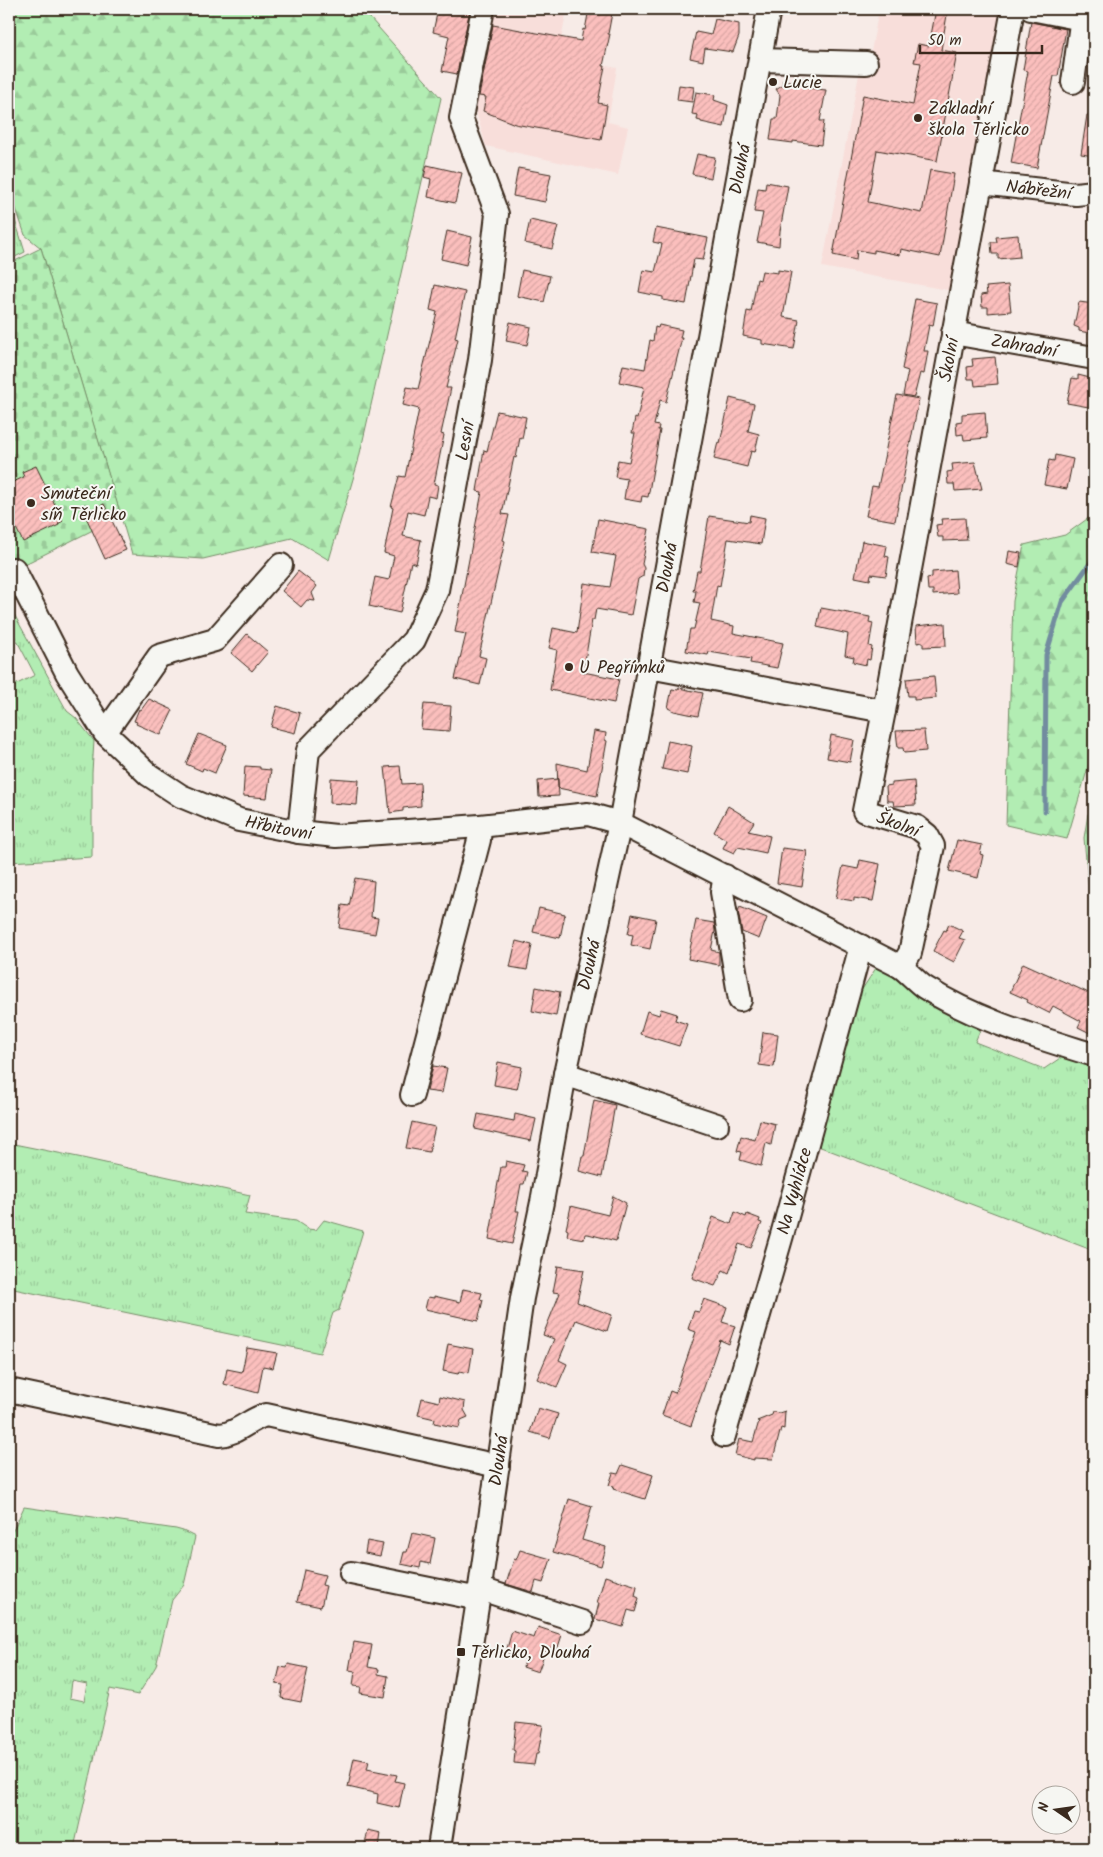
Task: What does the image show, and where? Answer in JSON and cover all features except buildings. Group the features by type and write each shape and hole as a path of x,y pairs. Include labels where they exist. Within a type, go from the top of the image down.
{"street":[{"name":"Lesní","path":"299,832 308,750 414,640 437,590 480,360 497,214 461,118 483,9"},
{"name":"Dlouhá","path":"439,1848 479,1594 522,1298 542,1202 565,1074 620,823 769,9"},
{"name":"Školní","path":"901,967 910,953 933,846 927,835 917,827 864,811 1014,9"},
{"path":"1031,9 1082,14 1073,82"},
{"path":"760,60 866,64"},
{"name":"Nábřežní","path":"981,183 1076,194 1094,192"},
{"name":"Zahradní","path":"954,334 1094,358"},
{"path":"105,733 159,656 215,640 281,565"},
{"name":"Hřbitovní","path":"14,570 67,673 105,733 149,775 181,796 239,820 299,832 336,836 480,826 588,814 620,823"},
{"path":"649,667 884,711"},
{"path":"620,823 901,967 923,986 967,1011 1031,1035 1094,1055"},
{"path":"412,1095 479,840 480,826"},
{"path":"725,876 722,892 740,1000"},
{"name":"Na Vyhlídce","path":"724,1436 782,1235 861,946"},
{"path":"565,1074 716,1125"},
{"path":"9,1390 219,1435 233,1433 259,1416 266,1415 498,1466"},
{"path":"350,1573 469,1596 487,1591 582,1622"}],"shaded area":[{"path":"491,9 567,9 558,56 617,68 608,122 628,127 618,175 486,146 472,97"},
{"name":"Základní škola Těrlicko","path":"879,9 1005,9 953,291 822,267 862,59 870,57"}],"green space":[{"path":"17,9 362,9 441,98 358,462 329,560 292,538 203,559 132,554 41,248 25,235 9,188 9,16"},
{"path":"9,201 25,252 9,260"},
{"path":"41,248 121,516 9,572 9,264"},
{"path":"1094,514 1094,747 1067,839 1006,825 1013,601 1024,545 1065,535"},
{"path":"9,605 67,711 76,718 94,741 92,857 9,862 9,688 35,675 14,635 9,637"},
{"path":"1094,808 1094,913 1091,912 1084,838 1088,814"},
{"path":"878,965 983,1023 975,1042 1044,1069 1069,1052 1094,1059 1094,1231 1089,1249 818,1146 857,997"},
{"path":"9,1143 250,1195 245,1214 296,1221 308,1229 316,1230 324,1220 363,1231 339,1310 333,1313 320,1353 9,1288"},
{"path":"24,1507 176,1529 195,1537 184,1585 172,1600 156,1666 138,1695 110,1689 74,1848 9,1848 9,1539","holes":["72,1681 87,1684 84,1701 70,1698"]}],"waterway":[{"path":"1045,811 1046,655 1062,602 1094,558"}],"place":[{"name":"Lucie","path":"773,82"},
{"name":"Základní škola Těrlicko","path":"918,118"},
{"name":"Smuteční síň Těrlicko","path":"31,503"},
{"name":"U Pegřímků","path":"569,667"},
{"name":"Těrlicko, Dlouhá","path":"461,1652"}]}
